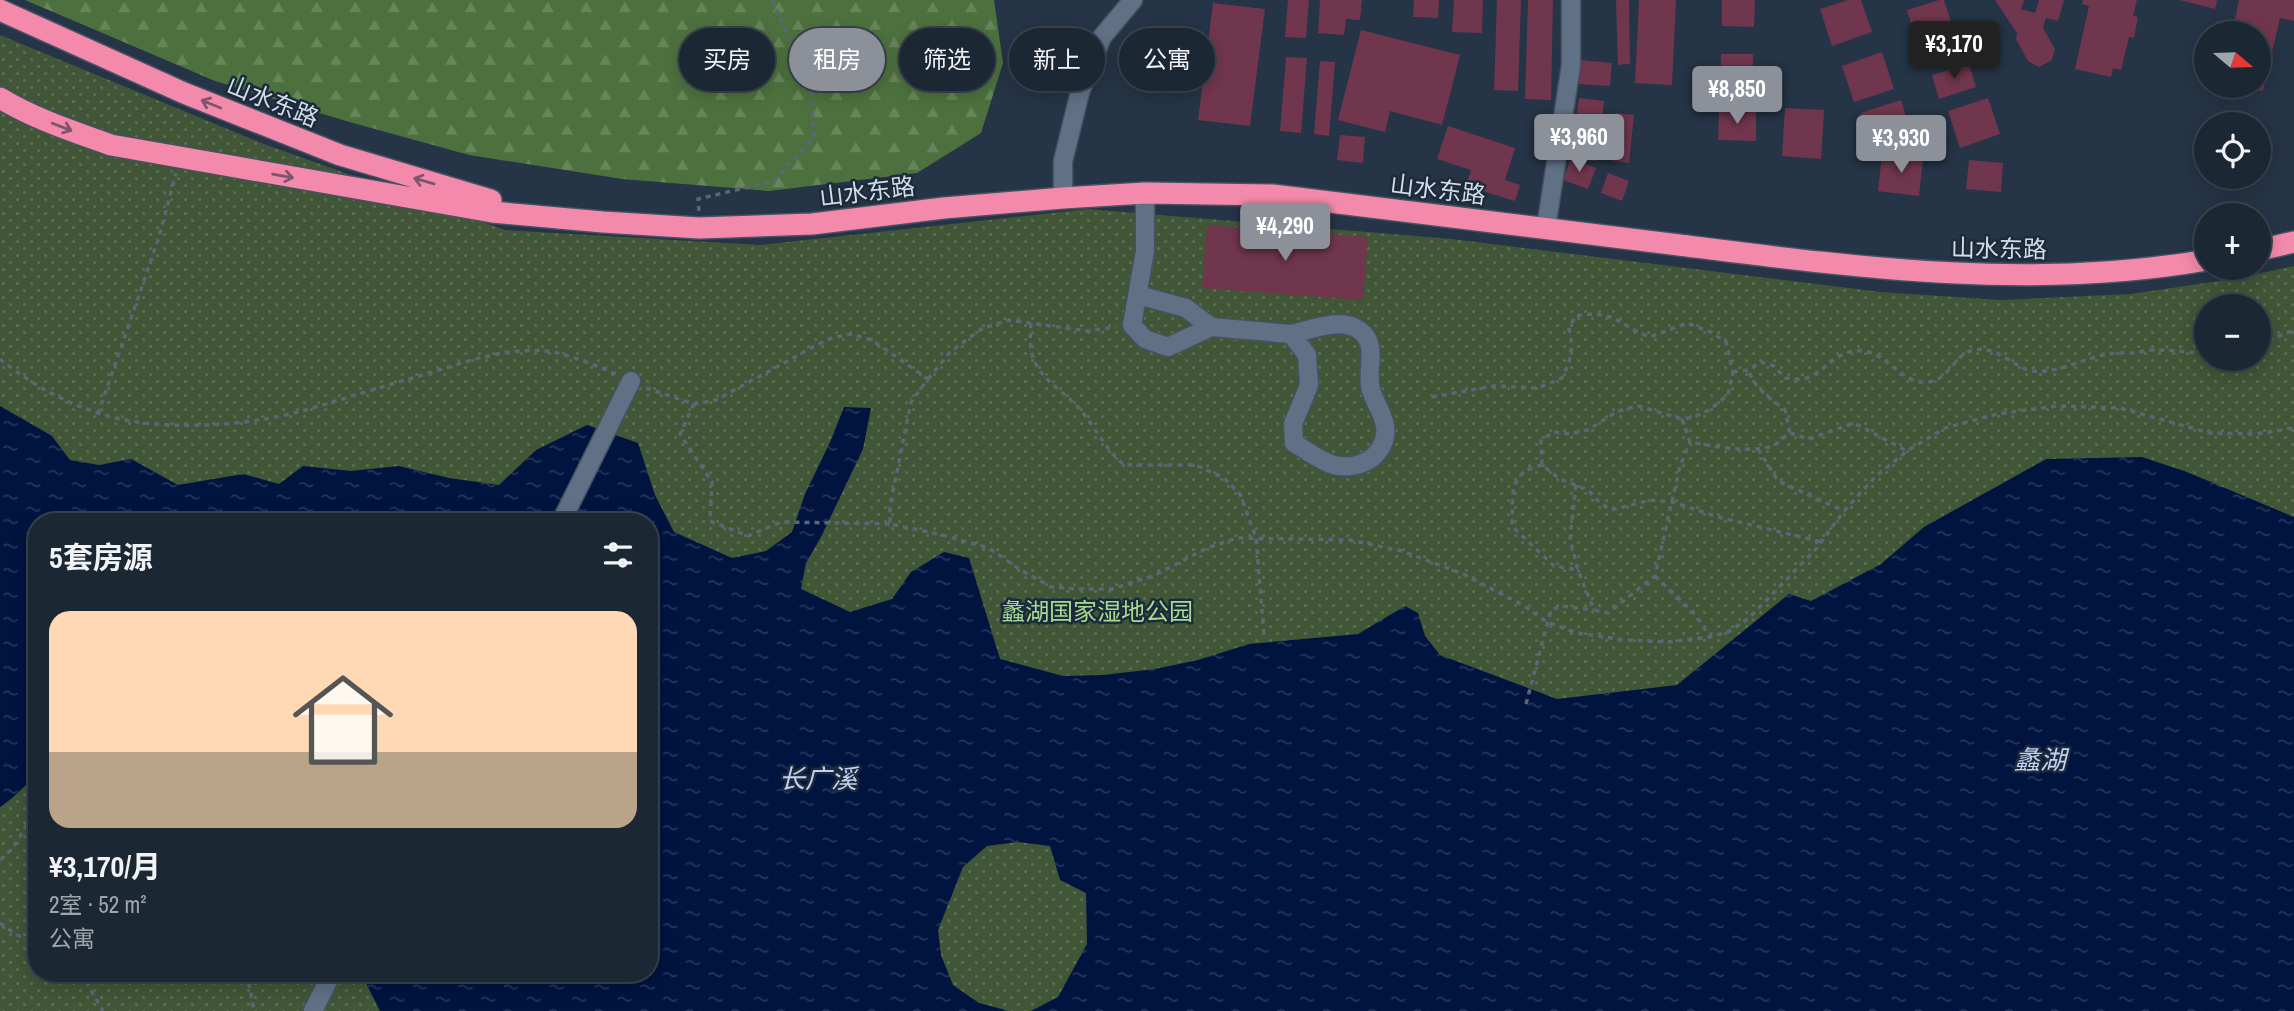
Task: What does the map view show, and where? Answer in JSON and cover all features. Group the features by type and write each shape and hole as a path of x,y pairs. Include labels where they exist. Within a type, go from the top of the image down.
{"highway":[{"name":"山水东路","path":"0,10 184,93 340,155 537,215"},
{"name":"山水东路","path":"0,98 19,110 58,127 111,145 492,212 603,222 699,228 812,224 944,208 1063,198 1145,193 1273,195 1817,262 1955,275 2097,274 2194,262"},
{"path":"2271,247 2294,242"}],"street":[{"path":"1063,198 1063,162 1080,92 1102,37 1133,0"},
{"path":"1546,228 1571,65 1570,0"},
{"path":"1145,193 1145,251 1132,325 1145,339 1168,347 1211,327 1291,334 1345,323 1361,331 1372,350 1370,388 1382,414 1385,435 1374,457 1354,467 1327,463 1294,443 1293,424 1309,386 1307,355 1291,334"},
{"path":"1138,295 1186,308 1211,327"},
{"path":"565,513 631,381"},
{"path":"313,1011 328,982"}],"path":[{"path":"699,228 698,199 775,181 814,137 811,86 772,0"},
{"path":"98,414 159,237 180,158"},
{"path":"1432,397 1494,386 1538,387 1562,378 1572,358 1569,329 1575,316 1593,313 1618,318 1650,337 1687,323 1712,332 1726,342 1733,372 1728,395 1709,410 1682,419 1638,406 1618,411 1588,430 1570,434 1554,432 1541,440 1542,465"},
{"path":"890,524 890,506 911,402 951,351 983,328 1009,320 1087,331 1132,325"},
{"path":"1031,323 1030,347 1036,365 1083,413 1110,453 1124,465 1196,465 1224,478 1240,494 1256,538 1264,636"},
{"path":"2271,339 2294,330"},
{"path":"0,359 48,392 98,414 165,424 206,425 239,423 297,412 478,358 517,351 547,351 602,368 660,394 694,404 716,400 828,339 852,334 872,340 928,379"},
{"path":"1733,372 1748,370 1761,362 1774,366 1785,378 1800,380 1811,376 1843,354 1863,351 1887,360 1912,382 1930,382 1945,376 1961,356 1974,349 1995,352 2029,371 2048,372 2074,362 2117,352 2130,354 2151,350 2194,353"},
{"path":"1748,370 1752,382 1785,410 1790,433"},
{"path":"694,404 680,435 712,482 710,522 748,536 781,522 890,524 989,548 1018,569 1052,587 1078,589 1112,589 1155,575 1207,548 1237,538 1350,540 1402,551 1461,573 1521,604 1547,622 1577,633 1625,640 1668,642 1710,637 1730,631 1749,618 1822,542 1844,511 1876,476 1907,451 1945,428 1997,414 2057,406 2120,408 2210,433 2256,435 2294,428"},
{"path":"1526,704 1551,610 1561,606 1608,613 1655,576 1680,466 1690,442 1682,419"},
{"path":"1790,433 1809,439 1854,423 1907,451"},
{"path":"1690,442 1758,449 1775,445 1790,433"},
{"path":"1758,449 1778,481 1844,511"},
{"path":"1578,570 1555,566 1512,526 1514,487 1519,474 1527,468 1542,465 1560,479 1588,490 1611,510 1650,500 1673,502 1718,517 1822,542"},
{"path":"1577,485 1570,538 1578,570 1594,610"},
{"path":"1655,576 1693,612 1710,637"},
{"path":"0,860 12,849 28,820"},
{"path":"0,923 28,939"},
{"path":"86,982 103,1011"},
{"path":"249,982 254,1011"}],"green space":[{"path":"25,0 994,0 1003,63 995,88 995,28 899,28 899,91 994,91 981,133 917,173 769,191 622,179 469,155 215,81"},
{"name":"蠡湖国家湿地公园","path":"0,35 264,144 505,230 760,245 1088,209 1452,239 1881,292 2000,300 2131,294 2226,280 2271,280 2271,271 2294,266 2294,1011 0,1011"}],"water":[{"name":"蠡湖","path":"0,406 52,436 70,460 99,465 131,459 178,485 243,474 279,484 303,466 351,471 399,466 449,478 499,485 536,450 587,425 638,443 655,495 674,532 732,558 766,551 792,532 805,494 844,407 871,408 863,449 806,563 801,589 850,612 892,599 911,572 944,552 969,558 1000,659 1063,676 1155,669 1198,660 1249,644 1358,634 1405,606 1418,613 1425,636 1440,655 1557,699 1677,685 1789,594 1811,601 1881,564 1924,527 2046,459 2142,457 2187,472 2294,517 2294,1011 1031,1011 1058,997 1087,944 1086,893 1060,880 1050,846 1018,842 987,846 963,867 938,930 941,955 953,985 979,1003 1009,1011 380,1011 366,982 658,982 658,513 28,513 28,783 0,807"}],"building":[{"path":"1288,0 1309,0 1306,38 1285,37"},
{"path":"1320,0 1362,0 1360,20 1346,19 1344,35 1318,33"},
{"path":"1414,0 1439,0 1438,18 1413,17"},
{"path":"1454,0 1483,0 1482,33 1452,32"},
{"path":"1497,0 1521,0 1518,91 1494,90"},
{"path":"1528,0 1553,0 1551,100 1525,99"},
{"path":"1616,0 1629,0 1630,64 1618,65"},
{"path":"1639,0 1676,0 1672,85 1635,83"},
{"path":"1722,0 1755,0 1754,27 1722,26"},
{"path":"1848,0 1861,0 1872,32 1832,46 1820,9"},
{"path":"1944,0 1951,22 1914,33 1907,10"},
{"path":"1995,0 2024,0 2021,9 2035,13 2039,0 2064,0 2058,21 2046,18 2043,28 2055,49 2052,60 2039,67 2028,61 2016,39 2017,33"},
{"path":"2083,0 2137,0 2133,16 2138,17 2134,38 2129,37 2121,70 2113,68 2111,77 2075,69 2089,6 2082,4"},
{"path":"2180,0 2217,0 2215,9"},
{"path":"2239,0 2294,0 2294,21 2280,18 2272,52 2272,21 2235,21"},
{"path":"1213,3 1265,9 1250,126 1198,120 1202,91 1215,91 1215,28 1210,28"},
{"path":"1361,30 1460,55 1442,125 1390,111 1385,132 1338,120"},
{"path":"1956,32 1963,55 1926,67 1919,43"},
{"path":"1882,52 1894,89 1854,102 1842,66"},
{"path":"1721,54 1753,54 1752,92 1720,91"},
{"path":"1286,57 1307,58 1301,133 1280,131"},
{"path":"1580,60 1612,63 1610,86 1578,84"},
{"path":"1320,61 1335,62 1329,136 1314,134"},
{"path":"1969,64 1976,87 1939,99 1932,75"},
{"path":"1579,98 1604,101 1597,161 1571,158"},
{"path":"1988,98 2000,134 1960,148 1948,111"},
{"path":"1901,100 1912,136 1873,149 1861,113"},
{"path":"1785,108 1824,110 1821,159 1782,156"},
{"path":"1719,110 1756,111 1756,141 1718,140"},
{"path":"1615,113 1634,115 1629,163 1609,160"},
{"path":"1448,126 1515,148 1505,180 1520,185 1515,201 1466,186 1471,170 1437,159"},
{"path":"1340,135 1365,137 1363,163 1337,160"},
{"path":"1882,155 1923,159 1919,196 1878,191"},
{"path":"1571,158 1596,168 1588,189 1563,180"},
{"path":"1969,160 2003,163 2001,192 1966,189"},
{"path":"1608,173 1629,181 1622,201 1601,193"},
{"path":"1207,225 1368,237 1363,300 1202,288"}],"water label":[{"name":"长广溪","path":"818,778"}]}
